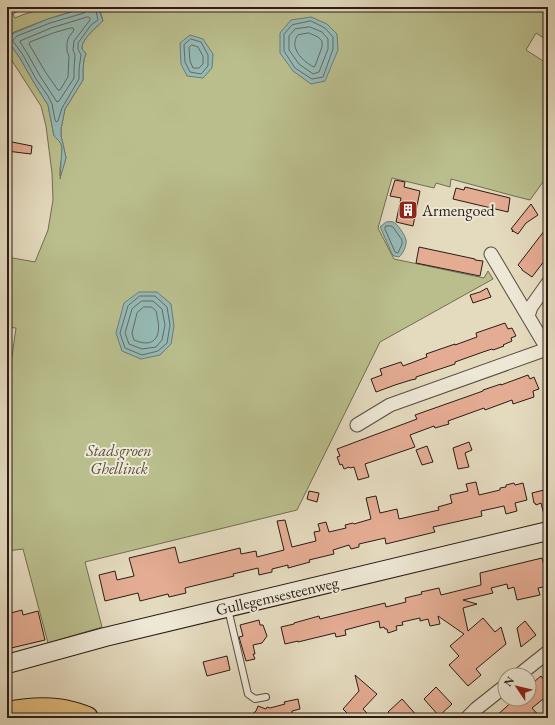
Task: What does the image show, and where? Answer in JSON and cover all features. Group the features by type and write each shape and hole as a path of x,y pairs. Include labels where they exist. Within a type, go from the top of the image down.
{"highway":[{"path":"7,713 27,710 49,710 72,713 87,718"}],"street":[{"path":"357,425 390,405 548,349 491,254"},
{"path":"528,316 531,307 548,283"},
{"name":"Gullegemsesteenweg","path":"7,664 227,608 548,531"},
{"path":"529,667 548,652"},
{"path":"475,715 497,694"}],"lane":[{"path":"227,608 248,694 255,699 266,697"}],"green space":[{"name":"Stadsgroen Ghellinck","path":"13,7 25,7 13,14 15,18 48,7 548,7 548,41 536,33 526,50 548,64 548,175 530,200 451,179 450,187 436,183 434,188 392,178 378,228 394,259 484,278 488,271 493,279 380,342 297,510 85,562 102,627 48,643 23,549 7,551 7,391 16,328 7,327 7,257 35,262 48,230 53,200 52,173 46,126 41,106 7,53 7,40 20,58 48,105 54,136 60,142 62,147 60,176 66,158 61,129 65,109 83,80 84,59 86,54 82,49 82,46 90,34 103,21 98,8 70,12 14,32 7,39 7,12"}],"water":[{"path":"85,8 98,8 103,21 90,34 82,46 82,49 86,54 84,59 83,80 65,109 61,129 66,158 60,179 62,147 60,142 54,136 48,105 7,39 14,33 48,19"},
{"path":"311,17 327,24 337,34 338,50 325,81 311,84 293,71 280,53 280,33 291,20"},
{"path":"190,35 203,39 213,54 212,68 203,78 187,76 181,64 180,43"},
{"path":"386,222 395,223 405,238 405,247 399,257 392,254 380,227"},
{"path":"139,292 157,292 171,304 174,326 171,344 160,355 141,359 122,351 116,333 124,303"}],"building":[{"path":"7,141 32,146 31,154 7,151"},
{"name":"Armengoed","path":"395,180 405,182 404,187 420,191 413,226 396,222 401,198 390,196"},
{"path":"465,187 510,198 508,212 453,199 456,188 464,190"},
{"path":"531,204 538,215 526,223 518,234 513,231 512,232 513,230 511,229"},
{"path":"548,226 548,256 532,277 518,265"},
{"path":"419,247 483,261 480,276 416,263"},
{"path":"487,288 491,297 473,303 470,295"},
{"path":"505,323 508,329 512,328 516,336 511,338 512,341 503,345 504,346 455,362 455,364 416,377 416,379 376,392 371,379 382,375 380,369 401,362 403,366 427,357 426,354 477,337 476,333"},
{"path":"528,375 530,379 534,377 539,389 533,391 534,397 513,404 512,400 485,410 484,408 448,421 449,424 435,428 434,426 410,435 415,447 365,464 369,477 358,480 354,467 344,469 342,464 340,465 337,457 340,456 337,449 417,419 415,415"},
{"path":"469,442 472,450 465,453 469,467 458,469 453,448"},
{"path":"427,446 433,462 422,465 416,450"},
{"path":"476,482 479,495 500,490 500,488 506,487 506,485 523,483 527,500 515,503 517,511 506,514 504,506 481,511 482,516 433,527 435,532 386,544 385,538 359,544 359,547 351,549 349,545 333,550 334,554 309,560 310,562 288,568 288,565 272,569 272,572 259,575 258,568 233,574 234,576 185,588 186,593 169,597 168,594 140,601 138,593 105,601 99,575 115,571 117,580 134,576 129,558 175,547 179,563 240,548 241,554 256,551 257,557 284,550 277,521 285,520 292,547 316,541 314,532 320,531 318,524 326,522 329,532 346,528 345,525 371,519 366,498 376,496 380,513 397,509 399,519 439,510 438,507 452,503 450,495 468,491 466,484"},
{"path":"548,489 548,519 545,519 541,503 536,505 534,503 532,493"},
{"path":"309,491 319,493 317,502 307,499"},
{"path":"542,558 545,569 547,569 548,586 538,588 540,595 517,600 514,587 508,589 507,584 491,588 493,593 463,600 477,604 463,608 468,631 483,618 495,632 501,627 506,644 476,669 481,675 468,686 449,665 459,656 450,646 464,634 438,616 440,624 430,626 428,619 420,621 420,618 402,622 403,625 396,626 397,630 388,633 387,629 384,627 380,628 379,621 345,630 346,635 336,637 335,633 285,644 281,627 319,616 320,619 385,603 386,607 406,602 405,598 422,594 421,592 439,588 441,595 481,585 480,573"},
{"path":"22,610 23,615 38,611 45,640 7,649 7,614"},
{"path":"259,620 260,625 263,625 267,636 262,643 253,645 255,654 253,654 255,659 246,661 239,637 243,636 240,625"},
{"path":"525,621 536,635 521,647 517,628"},
{"path":"227,656 230,670 207,676 203,662"},
{"path":"355,675 377,694 363,709 368,714 364,718 352,718 343,709 359,691"},
{"path":"541,676 544,680 548,677 548,695 537,704 537,679"},
{"path":"436,687 452,704 439,716 424,699"},
{"path":"298,699 300,709 292,711 293,718 248,718 256,711 258,706 266,709 267,707 270,708 285,704 284,702"},
{"path":"402,699 419,718 393,718 388,712"},
{"path":"506,707 533,707 532,708 541,718 494,718"}],"place":[{"name":"Armengoed","path":"408,210"}]}
